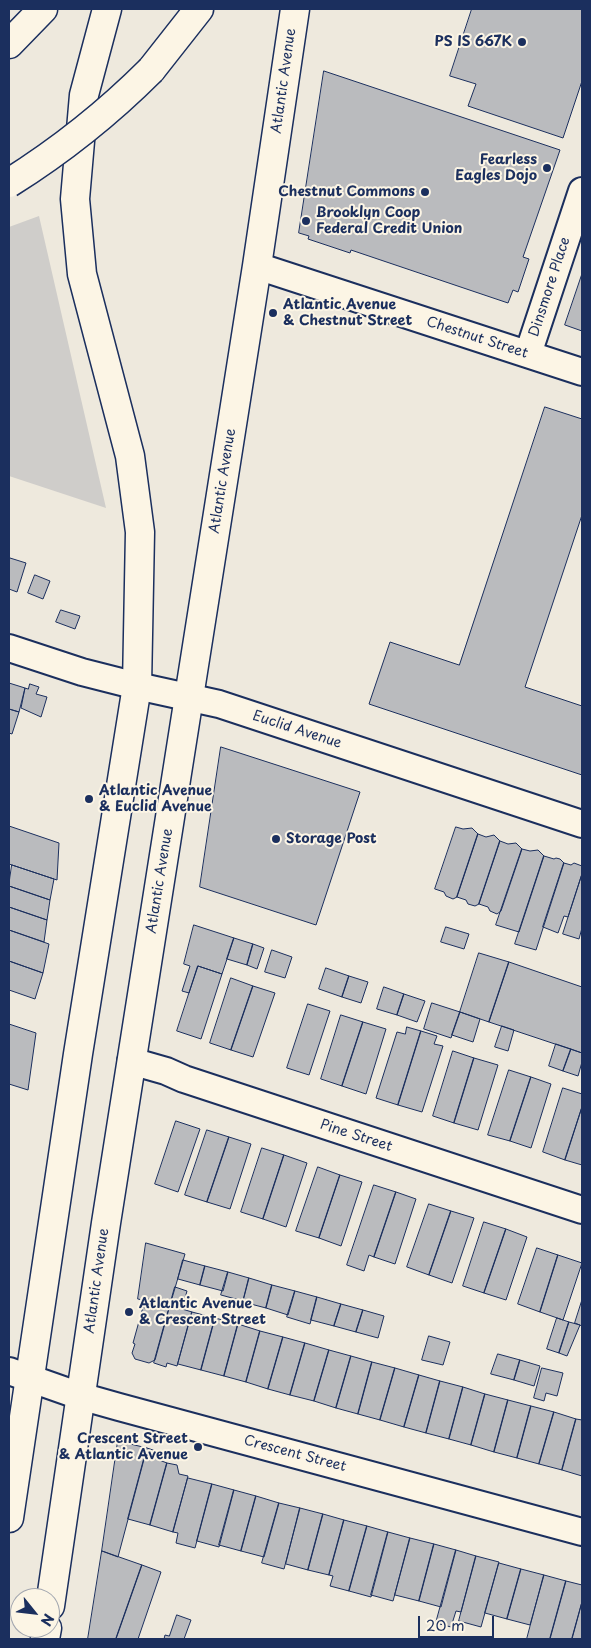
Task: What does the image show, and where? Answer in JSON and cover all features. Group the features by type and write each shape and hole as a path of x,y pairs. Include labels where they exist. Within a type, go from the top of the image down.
{"main road":[{"path":"9,44 43,9"},
{"path":"9,1518 19,1374 78,1054 137,686 140,532 130,456 82,274 75,199 84,95 107,9"},
{"path":"9,183 42,162 124,97 151,70 199,9"},
{"name":"Atlantic Avenue","path":"53,1588 131,1061 257,266 295,9"}],"street":[{"name":"Dinsmore Place","path":"528,354 582,191"},
{"name":"Chestnut Street","path":"257,266 582,372"},
{"name":"Euclid Avenue","path":"9,648 82,672 219,704 582,824"},
{"name":"Pine Street","path":"131,1061 582,1210"},
{"name":"Crescent Street","path":"19,1374 80,1396 582,1532"}],"shaded area":[{"path":"39,216 106,508 9,476 9,227"}],"building":[{"name":"PS IS 667K","path":"472,9 582,9 582,81 563,138 468,106 476,84 450,76"},
{"name":"Chestnut Commons","path":"324,71 560,150 523,257 529,259 518,292 513,290 508,303 351,250 350,253 308,239 309,236 299,233"},
{"path":"582,274 582,331 565,325"},
{"path":"545,407 582,419 582,515 525,687 582,706 582,775 369,704 390,642 459,665"},
{"path":"10,558 26,563 17,592 9,589"},
{"path":"35,575 50,581 43,599 28,593"},
{"path":"61,610 80,616 75,629 56,622"},
{"path":"9,683 25,688 19,712 9,709"},
{"path":"30,684 39,687 36,694 47,697 41,717 21,708 25,688 28,689"},
{"path":"9,709 19,712 12,734 9,733"},
{"name":"Storage Post","path":"221,747 360,792 316,925 200,887"},
{"path":"9,826 59,843 57,880 9,864"},
{"path":"456,827 463,829 472,828 478,834 457,897 453,899 446,896 444,892 435,889"},
{"path":"478,834 486,837 494,835 500,841 479,904 475,906 457,897"},
{"path":"500,841 508,844 516,843 522,849 501,911 497,914 490,911 488,907 479,904"},
{"path":"522,849 538,850 544,856 519,932 496,925"},
{"path":"544,856 560,859 564,863 536,950 515,944"},
{"path":"564,863 571,865 574,863 582,866 582,874 568,917 564,916 558,933 543,927"},
{"path":"12,865 54,879 50,900 9,886"},
{"path":"582,874 582,928 579,939 563,934"},
{"path":"9,886 50,900 47,920 9,907"},
{"path":"9,907 47,920 44,942 9,930"},
{"path":"194,925 234,938 222,974 198,966 189,993 182,991 190,966 184,964"},
{"path":"446,927 469,934 464,949 441,942"},
{"path":"9,930 49,944 43,973 9,961"},
{"path":"234,938 253,944 247,965 227,959"},
{"path":"253,944 264,948 257,969 247,965"},
{"path":"272,950 292,957 285,978 265,972"},
{"path":"479,953 509,962 489,1022 460,1012"},
{"path":"9,961 43,973 35,999 9,990"},
{"path":"509,962 582,987 582,1053 489,1022"},
{"path":"198,966 222,974 201,1039 177,1031"},
{"path":"326,968 349,976 342,997 319,989"},
{"path":"349,976 368,982 361,1003 342,997"},
{"path":"231,978 253,986 231,1050 210,1043"},
{"path":"253,986 275,993 253,1057 231,1050"},
{"path":"384,987 404,994 397,1015 377,1009"},
{"path":"404,994 425,1001 417,1022 397,1015"},
{"path":"432,1003 460,1012 451,1038 424,1029"},
{"path":"308,1004 330,1011 309,1075 287,1068"},
{"path":"460,1012 480,1019 473,1042 452,1035"},
{"path":"341,1015 363,1022 342,1086 321,1079"},
{"path":"363,1022 386,1029 366,1094 342,1086"},
{"path":"9,1024 36,1033 28,1090 9,1084"},
{"path":"502,1026 514,1030 508,1051 495,1047"},
{"path":"407,1027 421,1031 398,1105 376,1098 397,1032 405,1034"},
{"path":"421,1031 437,1036 434,1044 443,1046 422,1112 398,1105"},
{"path":"556,1044 571,1049 563,1071 549,1066"},
{"path":"571,1049 582,1053 582,1062 578,1076 563,1071"},
{"path":"453,1051 474,1058 454,1123 433,1116"},
{"path":"474,1058 498,1065 478,1130 454,1123"},
{"path":"509,1070 531,1077 510,1141 488,1135"},
{"path":"531,1077 551,1084 531,1148 510,1141"},
{"path":"563,1088 582,1094 582,1107 565,1160 543,1152"},
{"path":"582,1107 582,1165 565,1160"},
{"path":"176,1121 200,1129 178,1192 155,1184"},
{"path":"207,1130 229,1137 207,1202 185,1195"},
{"path":"229,1137 251,1144 230,1209 207,1202"},
{"path":"262,1148 284,1155 263,1219 241,1212"},
{"path":"284,1155 307,1163 286,1227 263,1219"},
{"path":"318,1167 340,1175 319,1238 296,1231"},
{"path":"340,1175 362,1182 341,1246 319,1238"},
{"path":"374,1185 396,1192 374,1257 369,1255 364,1271 347,1265"},
{"path":"396,1192 416,1199 395,1264 374,1257"},
{"path":"429,1204 451,1211 429,1275 407,1267"},
{"path":"451,1211 474,1218 452,1283 429,1275"},
{"path":"484,1222 506,1229 484,1293 463,1286"},
{"path":"506,1229 527,1237 506,1300 484,1293"},
{"path":"146,1243 185,1254 170,1305 147,1299 146,1301 138,1299"},
{"path":"537,1248 558,1255 540,1312 518,1304"},
{"path":"558,1255 582,1263 563,1320 540,1312"},
{"path":"183,1260 205,1266 200,1285 178,1279"},
{"path":"205,1266 228,1272 223,1291 200,1285"},
{"path":"228,1272 249,1278 243,1301 221,1295"},
{"path":"249,1278 272,1285 266,1308 243,1302"},
{"path":"272,1285 295,1291 288,1315 266,1308"},
{"path":"175,1287 187,1291 182,1309 192,1312 177,1366 167,1363 166,1367 154,1363"},
{"path":"295,1291 317,1297 310,1324 287,1317"},
{"path":"317,1297 341,1304 334,1326 311,1320"},
{"path":"147,1299 170,1305 155,1360 149,1363 135,1359 132,1353 143,1307 145,1308"},
{"path":"582,1300 582,1326 575,1323"},
{"path":"341,1304 363,1310 356,1332 334,1326"},
{"path":"363,1310 384,1316 378,1338 356,1332"},
{"path":"192,1312 215,1318 201,1370 178,1364"},
{"path":"215,1318 238,1324 224,1376 201,1370"},
{"path":"557,1318 569,1322 559,1353 547,1349"},
{"path":"569,1322 580,1325 567,1356 559,1353"},
{"path":"238,1324 260,1331 246,1382 224,1376"},
{"path":"260,1331 283,1337 268,1389 246,1382"},
{"path":"429,1336 450,1342 443,1365 422,1360"},
{"path":"283,1337 305,1343 290,1395 268,1389"},
{"path":"305,1343 329,1350 314,1401 290,1395"},
{"path":"329,1350 351,1356 336,1408 314,1401"},
{"path":"498,1354 520,1360 514,1380 491,1374"},
{"path":"351,1356 372,1362 358,1414 336,1408"},
{"path":"520,1360 540,1366 534,1386 514,1380"},
{"path":"372,1362 395,1368 380,1420 358,1414"},
{"path":"395,1368 419,1375 404,1427 380,1420"},
{"path":"542,1368 563,1373 557,1396 546,1393 544,1401 534,1398"},
{"path":"419,1375 440,1381 426,1433 404,1427"},
{"path":"440,1381 463,1387 449,1439 426,1433"},
{"path":"463,1387 485,1394 471,1445 449,1439"},
{"path":"485,1394 508,1400 494,1452 471,1445"},
{"path":"508,1400 531,1406 517,1458 494,1452"},
{"path":"531,1406 554,1412 539,1464 517,1458"},
{"path":"554,1412 576,1419 562,1470 539,1464"},
{"path":"576,1419 582,1420 582,1476 562,1470"},
{"path":"118,1441 147,1448 118,1557 102,1551"},
{"path":"147,1448 156,1451 159,1460 167,1463 150,1525 128,1519"},
{"path":"167,1463 177,1465 179,1474 188,1476 173,1532 150,1525"},
{"path":"188,1478 212,1484 195,1548 176,1543 178,1533 173,1532"},
{"path":"212,1484 234,1490 219,1547 197,1541"},
{"path":"234,1490 256,1496 241,1551 219,1545"},
{"path":"256,1496 279,1503 264,1557 241,1551"},
{"path":"279,1503 300,1508 284,1569 262,1563"},
{"path":"300,1508 323,1514 308,1570 286,1564"},
{"path":"323,1514 344,1520 329,1575 308,1570"},
{"path":"344,1520 367,1526 349,1591 330,1586 333,1576 329,1575"},
{"path":"367,1526 388,1532 371,1597 349,1591"},
{"path":"388,1532 410,1538 393,1601 371,1595"},
{"path":"410,1538 434,1544 419,1601 395,1595"},
{"path":"434,1544 456,1550 441,1607 419,1601"},
{"path":"456,1550 476,1556 461,1612 456,1611 451,1627 436,1623"},
{"path":"102,1551 142,1565 116,1639 88,1639"},
{"path":"476,1556 499,1562 481,1627 459,1621"},
{"path":"499,1563 521,1569 507,1619 485,1613"},
{"path":"142,1565 161,1572 138,1639 116,1639"},
{"path":"521,1569 544,1575 530,1625 507,1619"},
{"path":"544,1575 566,1581 550,1639 527,1639"},
{"path":"566,1581 582,1585 582,1602 572,1639 550,1639"},
{"path":"582,1602 582,1639 572,1639"},
{"path":"177,1615 191,1620 184,1639 164,1639 165,1635 169,1636"}],"place":[{"name":"PS IS 667K","path":"522,42"},
{"name":"Fearless Eagles Dojo","path":"547,168"},
{"name":"Chestnut Commons","path":"425,192"},
{"name":"Brooklyn Coop Federal Credit Union","path":"306,221"},
{"name":"Atlantic Avenue & Chestnut Street","path":"273,313"},
{"name":"Atlantic Avenue & Euclid Avenue","path":"89,799"},
{"name":"Storage Post","path":"276,839"},
{"name":"Atlantic Avenue & Crescent Street","path":"129,1312"},
{"name":"Crescent Street & Atlantic Avenue","path":"198,1447"}]}
